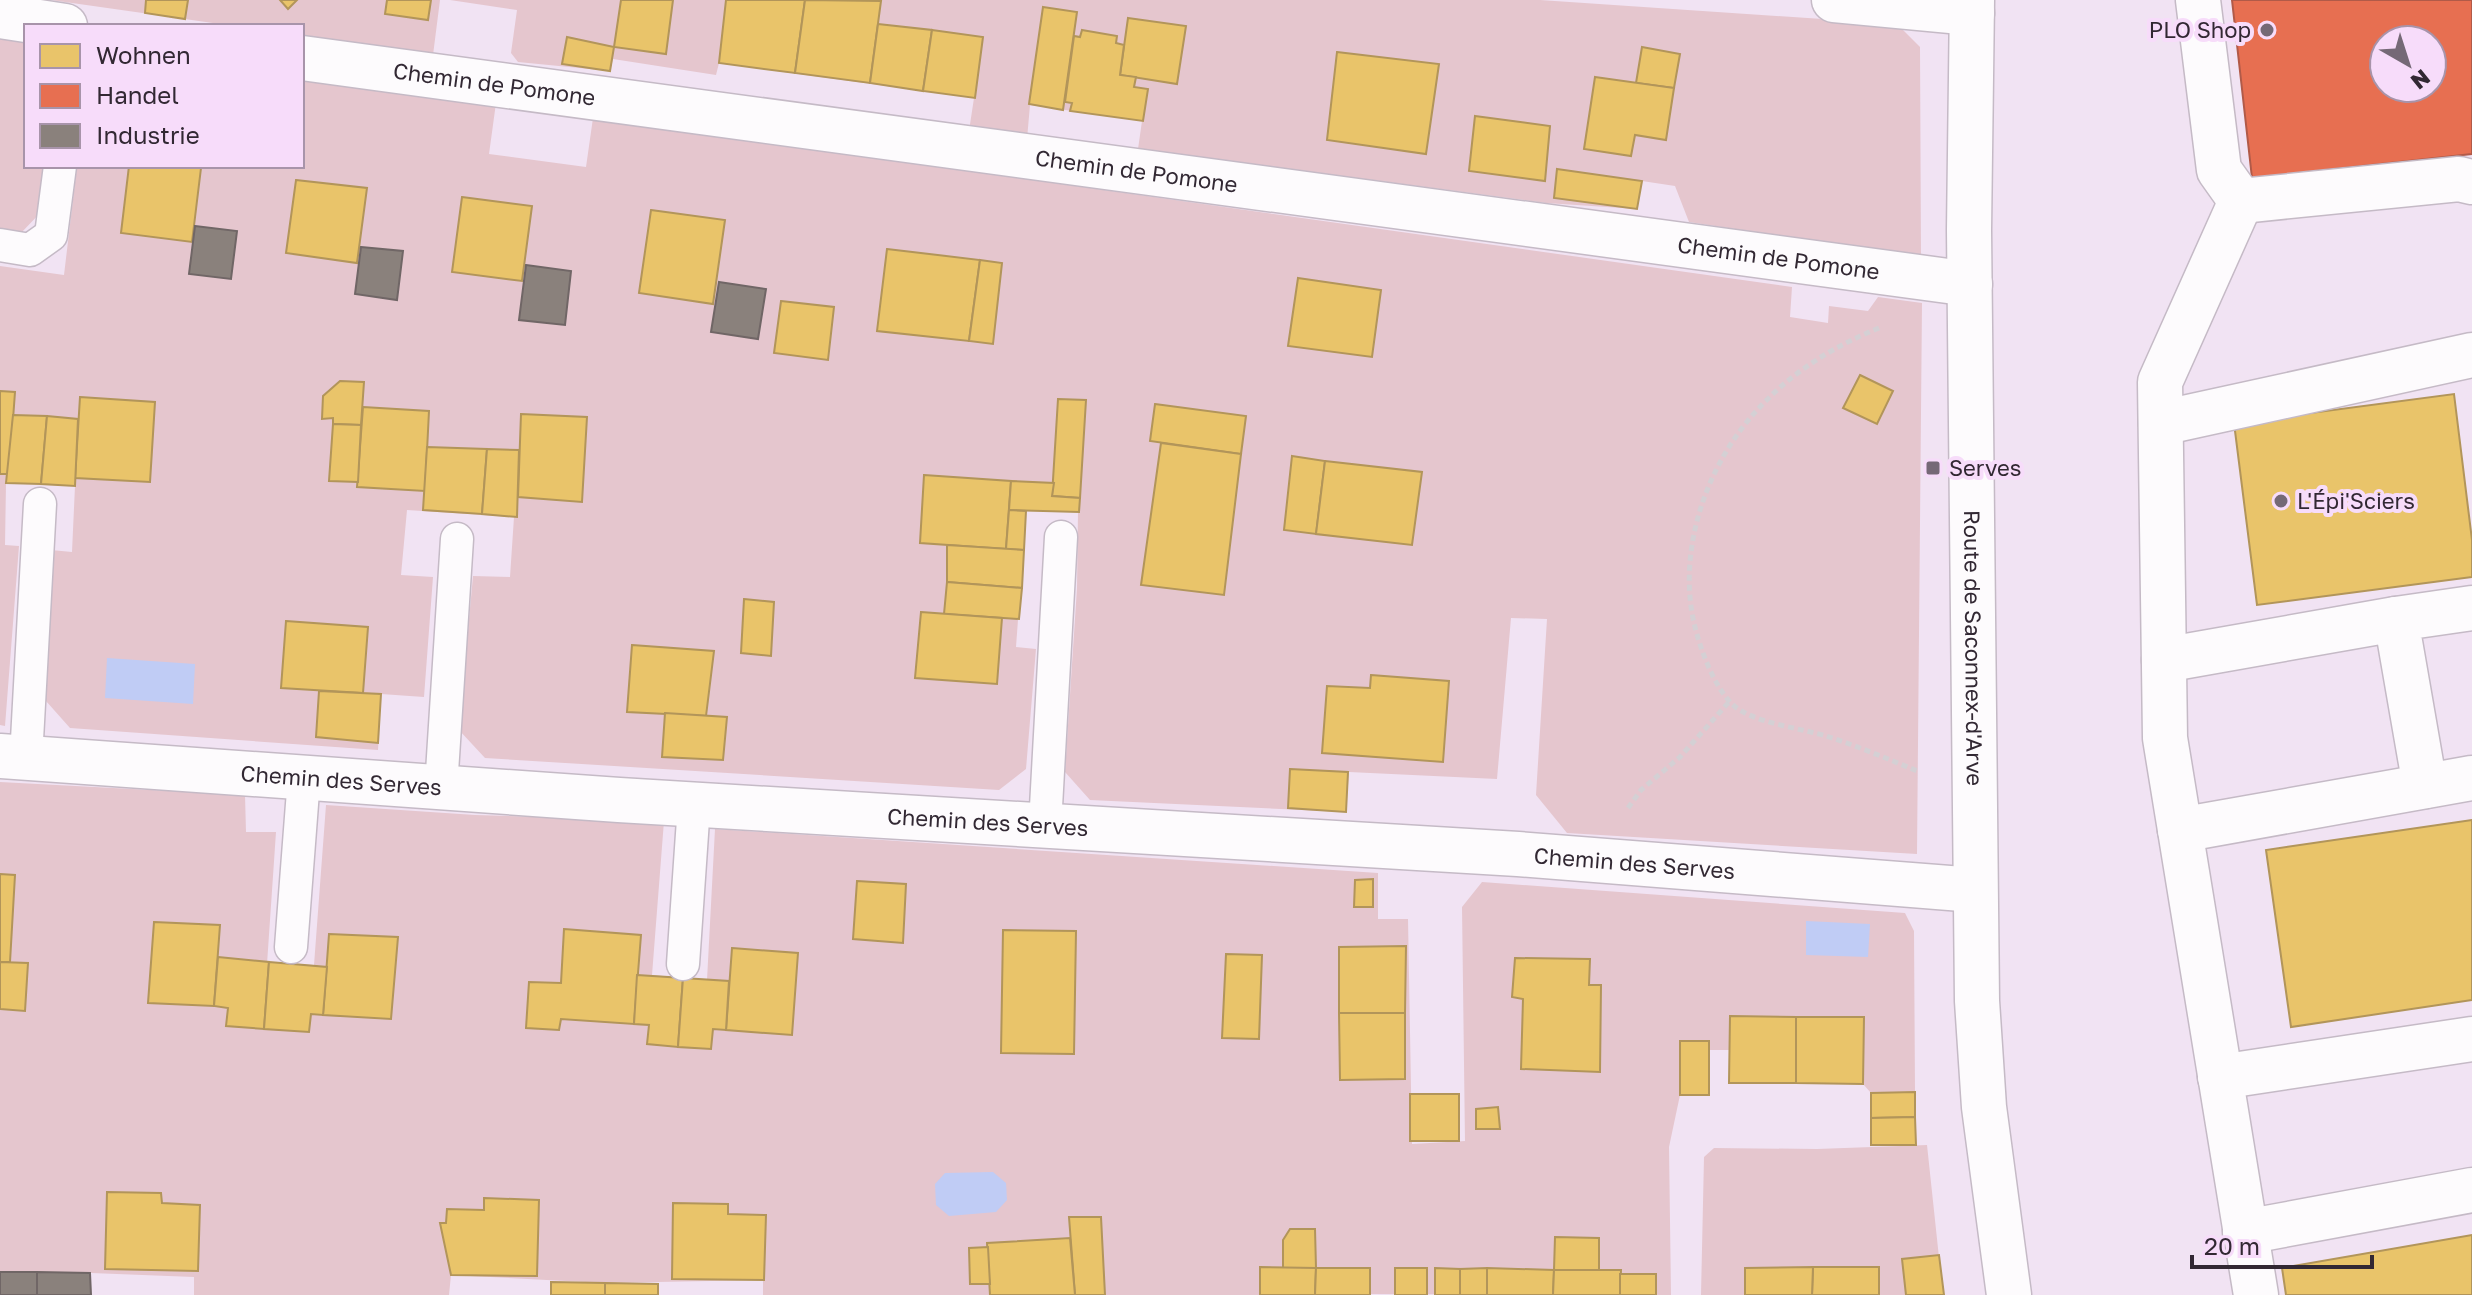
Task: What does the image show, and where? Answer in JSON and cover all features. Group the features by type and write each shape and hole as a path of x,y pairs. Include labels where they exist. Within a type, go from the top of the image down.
{"street":[{"path":"1834,0 1972,6"},
{"path":"2198,0 2219,170 2241,201"},
{"name":"Route de Saconnex-d'Arve","path":"1972,6 1970,284 1977,1001 1984,1107 2009,1295"},
{"path":"0,16 52,24"},
{"name":"Chemin de Pomone","path":"304,58 1970,284"},
{"path":"2241,201 2459,179 2472,182"},
{"path":"2241,201 2160,382 2165,738 2256,1295"},
{"path":"2161,423 2472,355"},
{"path":"2164,660 2472,608"},
{"path":"2396,619 2425,786"},
{"name":"Chemin des Serves","path":"13,757 694,805 1606,861 1975,890"},
{"path":"2180,830 2472,778"},
{"path":"2220,1077 2472,1039"},
{"path":"2245,1232 2472,1190"}],"lane":[{"path":"0,245 30,250 51,235 60,168"},
{"path":"13,757 40,504"},
{"path":"1045,825 1061,537"},
{"path":"441,788 457,539"},
{"path":"291,947 304,778"},
{"path":"683,964 694,805"}],"path":[{"path":"1887,325 1829,351 1772,395 1757,409 1728,448 1705,498 1691,546 1692,612 1698,638 1715,677 1729,702 1740,710 1831,738 1923,774"},
{"path":"1606,861 1620,821 1641,790 1699,738 1729,702"}],"shaded area":[{"path":"51,0 440,0 433,55 304,36 304,24 220,24"},
{"path":"450,0 1540,0 1897,24 1920,47 1921,257 1689,222 1675,186 1642,181 1637,209 1546,203 1138,149 1142,121 1030,105 1027,139 969,131 974,98 719,63 716,75 613,59 610,71 518,62 511,53 517,10"},
{"path":"0,39 24,43 24,168 49,168 43,210 20,234 0,231"},
{"path":"304,77 496,103 489,154 586,167 593,118 1792,287 1790,317 1828,323 1829,306 1868,311 1878,297 1922,303 1917,854 1567,833 1536,795 1547,619 1511,618 1497,779 1349,772 1346,812 1090,800 1065,772 1077,588 1078,512 1026,511 1016,647 1036,649 1026,769 999,790 485,758 459,730 473,576 510,577 514,517 407,510 401,575 433,577 424,697 381,694 378,750 70,728 46,701 51,550 72,552 75,486 6,483 5,545 19,546 5,726 0,725 0,266 64,275 77,168 304,168"},
{"path":"0,782 245,795 246,832 276,832 264,1008 269,962 314,965 326,805 475,815 664,821 652,975 707,980 715,829 1378,873 1378,919 1408,919 1412,1144 1465,1141 1462,907 1482,882 1905,913 1914,931 1915,1092 1871,1093 1863,1084 1863,1017 1731,1016 1730,1050 1709,1050 1709,1041 1681,1041 1680,1095 1669,1147 1671,1295 1370,1294 1369,1268 1260,1267 1260,1295 763,1295 763,1280 605,1283 451,1275 449,1295 194,1295 194,1277 91,1273 91,1295 0,1295"},
{"path":"1927,1145 1943,1295 1879,1295 1879,1268 1745,1268 1745,1295 1701,1295 1704,1157 1714,1148 1817,1149"}],"water":[{"path":"107,658 195,664 193,704 105,698"},
{"path":"1806,921 1870,924 1868,957 1806,955"},
{"path":"993,1172 1006,1183 1007,1200 996,1212 949,1216 936,1205 935,1184 945,1173"}],"building: Wohnen":[{"path":"146,0 188,0 185,19 145,13"},
{"path":"280,0 297,0 288,9"},
{"path":"387,0 431,0 428,20 385,14"},
{"path":"621,0 673,0 666,54 614,47"},
{"path":"726,0 805,0 795,73 719,63"},
{"path":"805,0 881,1 870,83 795,73"},
{"path":"1043,7 1077,12 1063,110 1029,104"},
{"path":"1128,18 1186,26 1177,84 1120,75"},
{"path":"878,24 932,30 923,91 870,83"},
{"path":"932,30 983,37 975,98 923,91"},
{"path":"1082,30 1117,36 1116,43 1124,45 1120,75 1136,77 1134,87 1148,89 1143,121 1070,111 1072,103 1065,102 1074,36 1080,37"},
{"path":"567,37 614,47 610,71 562,64"},
{"path":"1642,47 1680,54 1674,88 1636,83"},
{"path":"1337,52 1439,64 1426,154 1327,140"},
{"path":"1595,77 1674,88 1666,140 1635,135 1631,156 1584,149"},
{"path":"1475,116 1550,126 1545,181 1469,171"},
{"path":"129,168 201,168 192,242 121,233"},
{"path":"1557,169 1642,181 1637,209 1554,198"},
{"path":"296,180 367,188 357,263 286,253"},
{"path":"462,197 532,206 522,281 452,272"},
{"path":"651,210 725,220 713,304 639,293"},
{"path":"887,249 980,260 969,341 877,331"},
{"path":"980,260 1002,263 993,344 969,341"},
{"path":"1298,278 1381,290 1372,357 1288,346"},
{"path":"781,301 834,307 828,360 774,353"},
{"path":"1860,375 1893,391 1877,424 1843,408"},
{"path":"340,381 364,382 361,425 333,424 333,418 322,419 323,396"},
{"path":"0,391 15,392 9,474 0,474"},
{"path":"2454,394 2472,540 2472,577 2257,605 2234,423"},
{"path":"80,397 155,402 150,482 75,478"},
{"path":"1058,399 1086,400 1080,498 1052,496"},
{"path":"1155,404 1246,416 1241,454 1150,441"},
{"path":"363,407 429,411 425,491 357,487"},
{"path":"521,414 587,417 582,502 518,497"},
{"path":"13,415 47,416 41,484 6,483"},
{"path":"47,416 78,419 75,486 41,484"},
{"path":"333,424 361,425 358,482 329,481"},
{"path":"1161,443 1241,454 1224,595 1141,585"},
{"path":"427,447 487,449 482,514 423,510"},
{"path":"487,449 519,450 517,517 482,514"},
{"path":"1292,456 1325,461 1316,534 1284,530"},
{"path":"1325,461 1422,472 1412,545 1316,534"},
{"path":"924,475 1011,481 1006,549 920,543"},
{"path":"1011,481 1054,483 1052,496 1080,498 1079,512 1009,510"},
{"path":"1009,510 1026,511 1024,550 1006,549"},
{"path":"947,545 1024,550 1022,588 947,582"},
{"path":"947,582 1022,588 1019,619 944,614"},
{"path":"744,599 774,602 771,656 741,653"},
{"path":"921,612 1002,618 997,684 915,678"},
{"path":"286,621 368,627 363,693 281,688"},
{"path":"632,645 714,651 706,716 627,712"},
{"path":"1371,675 1449,681 1443,762 1322,753 1327,686 1370,688"},
{"path":"319,691 381,694 378,743 316,737"},
{"path":"665,713 727,717 723,760 662,757"},
{"path":"1290,769 1348,772 1346,812 1288,808"},
{"path":"2472,820 2472,1000 2291,1027 2266,850"},
{"path":"0,874 15,875 10,962 0,962"},
{"path":"1373,879 1373,907 1354,907 1355,880"},
{"path":"857,881 906,884 903,943 853,939"},
{"path":"154,922 220,925 214,1006 148,1003"},
{"path":"564,929 641,935 634,1024 561,1019 559,1030 526,1028 529,982 561,983"},
{"path":"1003,930 1076,931 1074,1054 1001,1053"},
{"path":"329,934 398,937 391,1019 323,1015"},
{"path":"1406,946 1405,1013 1339,1013 1339,947"},
{"path":"732,948 798,953 792,1035 726,1030"},
{"path":"1226,954 1262,955 1259,1039 1222,1038"},
{"path":"218,957 269,962 264,1029 226,1026 228,1008 214,1006"},
{"path":"1515,958 1590,959 1589,985 1601,985 1600,1072 1521,1069 1523,999 1512,997"},
{"path":"0,962 28,963 25,1011 0,1009"},
{"path":"269,962 327,967 323,1015 311,1014 309,1032 264,1029"},
{"path":"637,975 683,978 678,1047 647,1044 649,1025 634,1024"},
{"path":"683,978 729,981 726,1030 713,1029 711,1049 678,1047"},
{"path":"1339,1013 1405,1013 1405,1079 1340,1080"},
{"path":"1730,1016 1796,1017 1796,1083 1729,1083"},
{"path":"1796,1017 1864,1017 1863,1084 1796,1083"},
{"path":"1680,1041 1709,1041 1709,1095 1680,1095"},
{"path":"1915,1092 1915,1117 1871,1118 1871,1093"},
{"path":"1410,1094 1459,1094 1459,1141 1410,1141"},
{"path":"1498,1107 1500,1129 1476,1129 1476,1109"},
{"path":"1915,1117 1916,1145 1871,1145 1871,1118"},
{"path":"107,1192 161,1193 162,1203 200,1205 198,1271 105,1269"},
{"path":"484,1198 539,1200 537,1276 451,1275 440,1223 446,1223 447,1209 484,1210"},
{"path":"673,1203 728,1204 728,1214 766,1215 764,1280 672,1279"},
{"path":"1069,1217 1101,1217 1105,1295 1075,1295"},
{"path":"1290,1229 1315,1229 1316,1268 1283,1268 1283,1240"},
{"path":"2472,1235 2472,1295 2286,1295 2282,1268"},
{"path":"1555,1237 1599,1238 1599,1270 1554,1270"},
{"path":"1070,1238 1075,1295 990,1295 987,1243"},
{"path":"988,1247 990,1284 970,1284 969,1248"},
{"path":"1939,1255 1944,1295 1906,1295 1902,1259"},
{"path":"1260,1267 1316,1268 1315,1295 1260,1295"},
{"path":"1813,1267 1879,1267 1879,1295 1812,1295"},
{"path":"1813,1267 1812,1295 1745,1295 1745,1268"},
{"path":"1316,1268 1370,1268 1370,1295 1315,1295"},
{"path":"1395,1268 1427,1268 1427,1295 1395,1295"},
{"path":"1435,1268 1460,1269 1460,1295 1435,1295"},
{"path":"1487,1268 1554,1270 1553,1295 1487,1295"},
{"path":"1487,1268 1487,1295 1460,1295 1460,1269"},
{"path":"1554,1270 1621,1270 1620,1295 1553,1295"},
{"path":"1620,1274 1656,1274 1656,1295 1620,1295"},
{"path":"551,1282 605,1283 605,1295 551,1295"},
{"path":"605,1283 658,1284 658,1295 605,1295"}],"building: Handel":[{"path":"2232,0 2472,0 2472,154 2252,178"}],"building: Industrie":[{"path":"195,226 237,231 231,279 189,274"},
{"path":"361,247 403,251 397,300 355,294"},
{"path":"526,265 571,271 565,325 519,320"},
{"path":"719,282 766,289 758,339 711,332"},
{"path":"0,1272 37,1272 37,1295 0,1295"},
{"path":"37,1272 90,1273 91,1295 37,1295"}],"place":[{"name":"PLO Shop","path":"2267,30"},
{"name":"Serves","path":"1933,468"},
{"name":"L'Épi'Sciers","path":"2281,501"}]}
